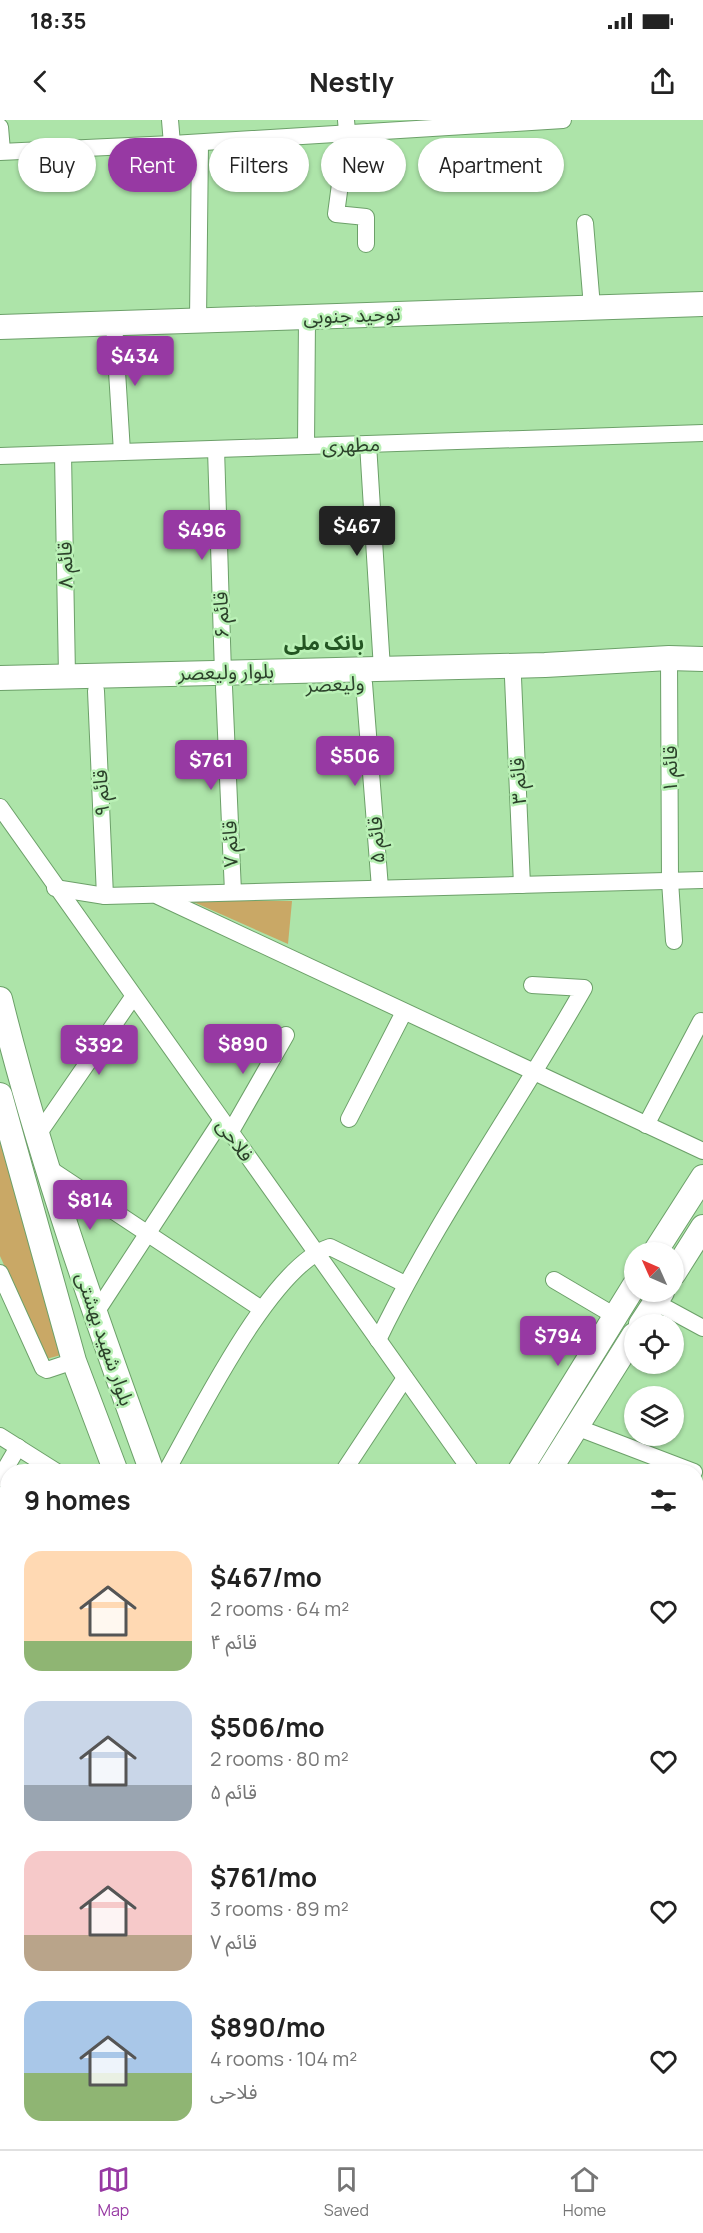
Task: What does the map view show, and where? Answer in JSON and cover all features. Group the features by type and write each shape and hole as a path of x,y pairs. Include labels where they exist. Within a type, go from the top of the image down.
{"street":[{"path":"170,120 172,138"},
{"path":"197,143 346,126 563,120"},
{"path":"346,126 336,214 366,217 366,244"},
{"path":"0,127 1,152 108,147"},
{"path":"198,320 200,143"},
{"path":"585,223 592,307"},
{"name":"توحید جنوبی","path":"0,327 703,304"},
{"path":"306,446 307,317"},
{"path":"114,323 122,452"},
{"name":"مطهری","path":"0,456 703,433"},
{"name":"قائم ۵","path":"368,444 380,888"},
{"name":"قائم ۶","path":"216,449 223,680"},
{"name":"قائم ۸","path":"63,454 67,676"},
{"name":"ولیعصر","path":"373,676 513,678 670,666 703,659"},
{"name":"بلوار ولیعصر","path":"0,678 67,676 223,680 373,676 545,665 670,666"},
{"name":"قائم ۱","path":"670,666 670,881 674,941"},
{"name":"قائم ۳","path":"513,678 522,885"},
{"path":"0,694 96,691 223,680"},
{"name":"قائم ۷","path":"223,680 232,892"},
{"name":"قائم ۹","path":"96,691 105,896"},
{"name":"فلاحی","path":"0,807 55,888 466,1464"},
{"path":"55,888 105,896 703,880"},
{"path":"154,895 703,1151"},
{"path":"378,1340 405,1284 536,1073 584,988 532,985"},
{"path":"37,1136 133,997"},
{"name":"بلوار شهید بهشتی","path":"0,999 37,1136 95,1314 149,1464"},
{"path":"349,1119 404,1012"},
{"path":"646,1125 701,1022"},
{"path":"95,1314 147,1234 226,1127 286,1035"},
{"name":"بلوار شهید بهشتی","path":"0,1095 74,1361 113,1464"},
{"path":"47,1167 260,1308"},
{"path":"662,1242 703,1177"},
{"path":"684,1258 703,1227"},
{"path":"171,1464 260,1308 315,1252 330,1247 405,1284"},
{"path":"0,1273 43,1368 47,1370 74,1361"},
{"path":"554,1280 615,1316"},
{"path":"524,1464 624,1302"},
{"path":"666,1302 703,1328"},
{"path":"553,1464 624,1351"},
{"path":"348,1464 405,1378"},
{"path":"576,1426 674,1464"},
{"path":"0,1436 45,1464"},
{"path":"8,1464 18,1447"}],"shaded area":[{"path":"189,900 292,901 288,944"},
{"path":"0,1142 65,1354 46,1359 0,1256"}],"district":[{"name":"بانک ملی","path":"324,643"}]}
